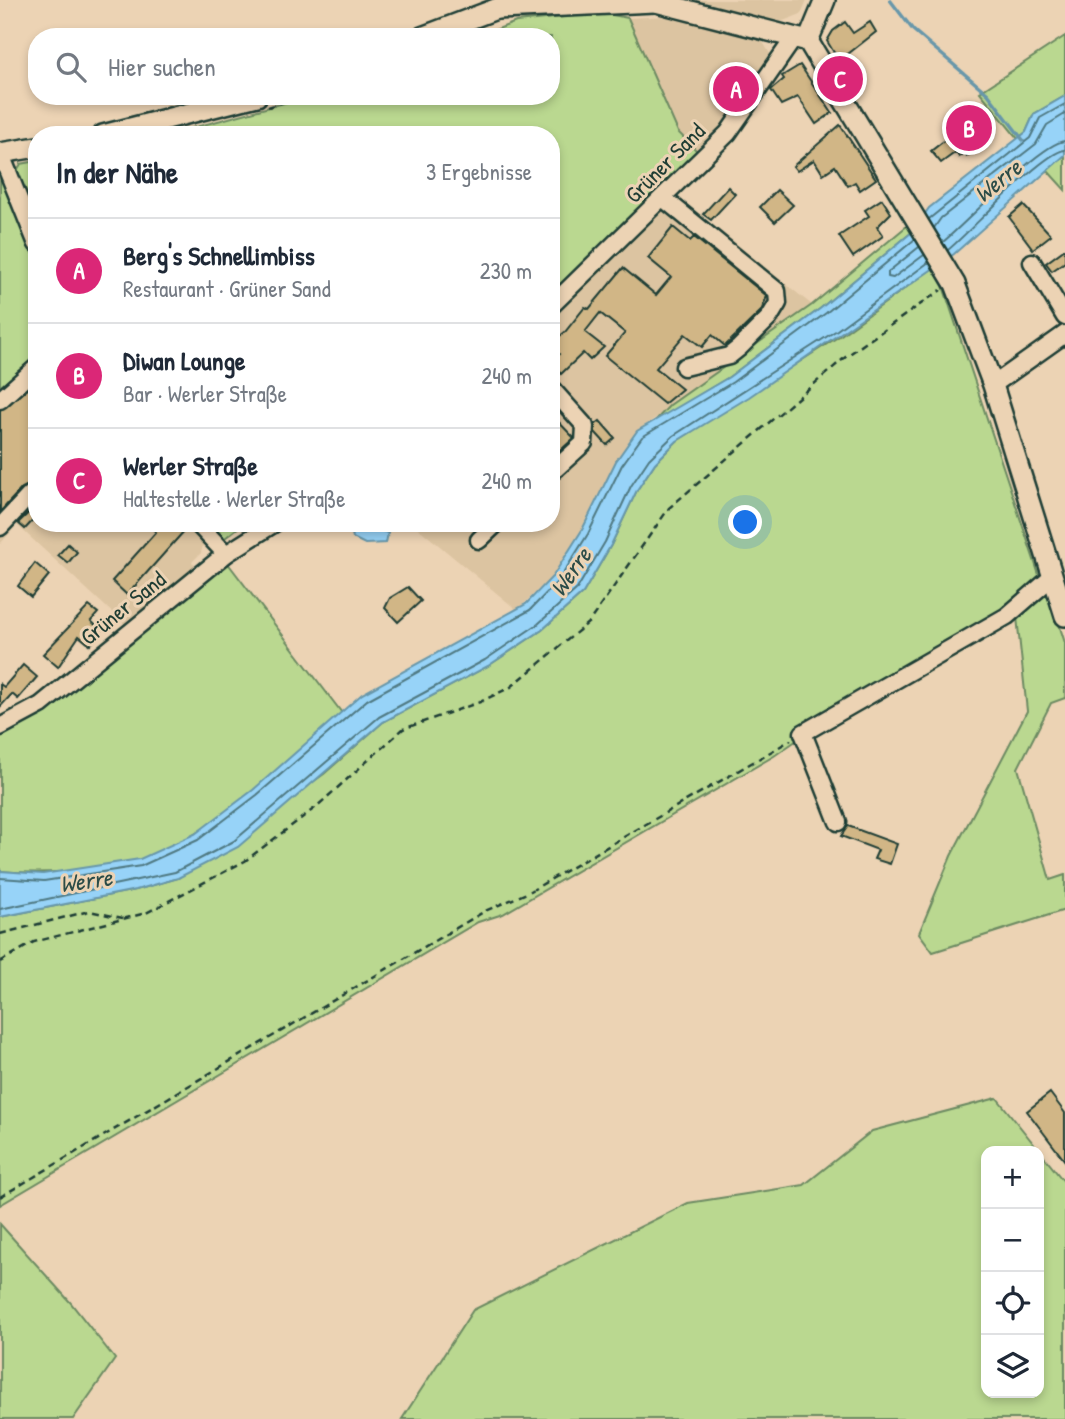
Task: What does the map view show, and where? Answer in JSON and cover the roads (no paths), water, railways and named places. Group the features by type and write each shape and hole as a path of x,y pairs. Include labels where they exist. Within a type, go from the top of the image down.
{"main road":[{"path":"443,28 496,5 520,0"},
{"path":"801,40 825,0"},
{"path":"496,5 659,2 801,40 918,219 955,284 993,384 1065,616"},
{"path":"139,126 221,105"},
{"path":"0,153 28,148"}],"street":[{"name":"Grüner Sand","path":"560,297 728,133 801,40"},
{"path":"0,153 28,222"},
{"path":"663,198 777,291 778,303 769,318 739,348 729,356 684,367"},
{"path":"1032,262 1065,317"},
{"path":"993,384 1065,334"},
{"path":"0,400 28,375"},
{"path":"560,398 585,426 584,443 560,465"},
{"path":"0,527 28,497"},
{"path":"205,532 226,554"},
{"name":"Grüner Sand","path":"0,727 41,705 226,554 261,532"},
{"path":"479,540 487,532"},
{"path":"838,821 803,733 948,648 1007,617 1052,577"}],"water":[{"name":"Werre","path":"1065,96 1065,155 954,254 749,397 677,441 655,463 637,490 611,545 583,593 542,630 488,666 383,722 238,847 178,878 136,890 0,917 0,871 43,874 140,859 195,834 253,790 362,694 526,604 553,576 582,530 616,461 637,431 729,377 821,308 912,232 929,208 1026,132 1034,114"},
{"path":"352,532 388,533 386,543 365,544 353,538"}],"waterway":[{"path":"890,0 913,30 988,94 1023,140"}],"place":[{"name":"Werler Straße","path":"840,79"},
{"name":"Berg's Schnellimbiss","path":"736,89"},
{"name":"Diwan Lounge","path":"969,128"}]}
